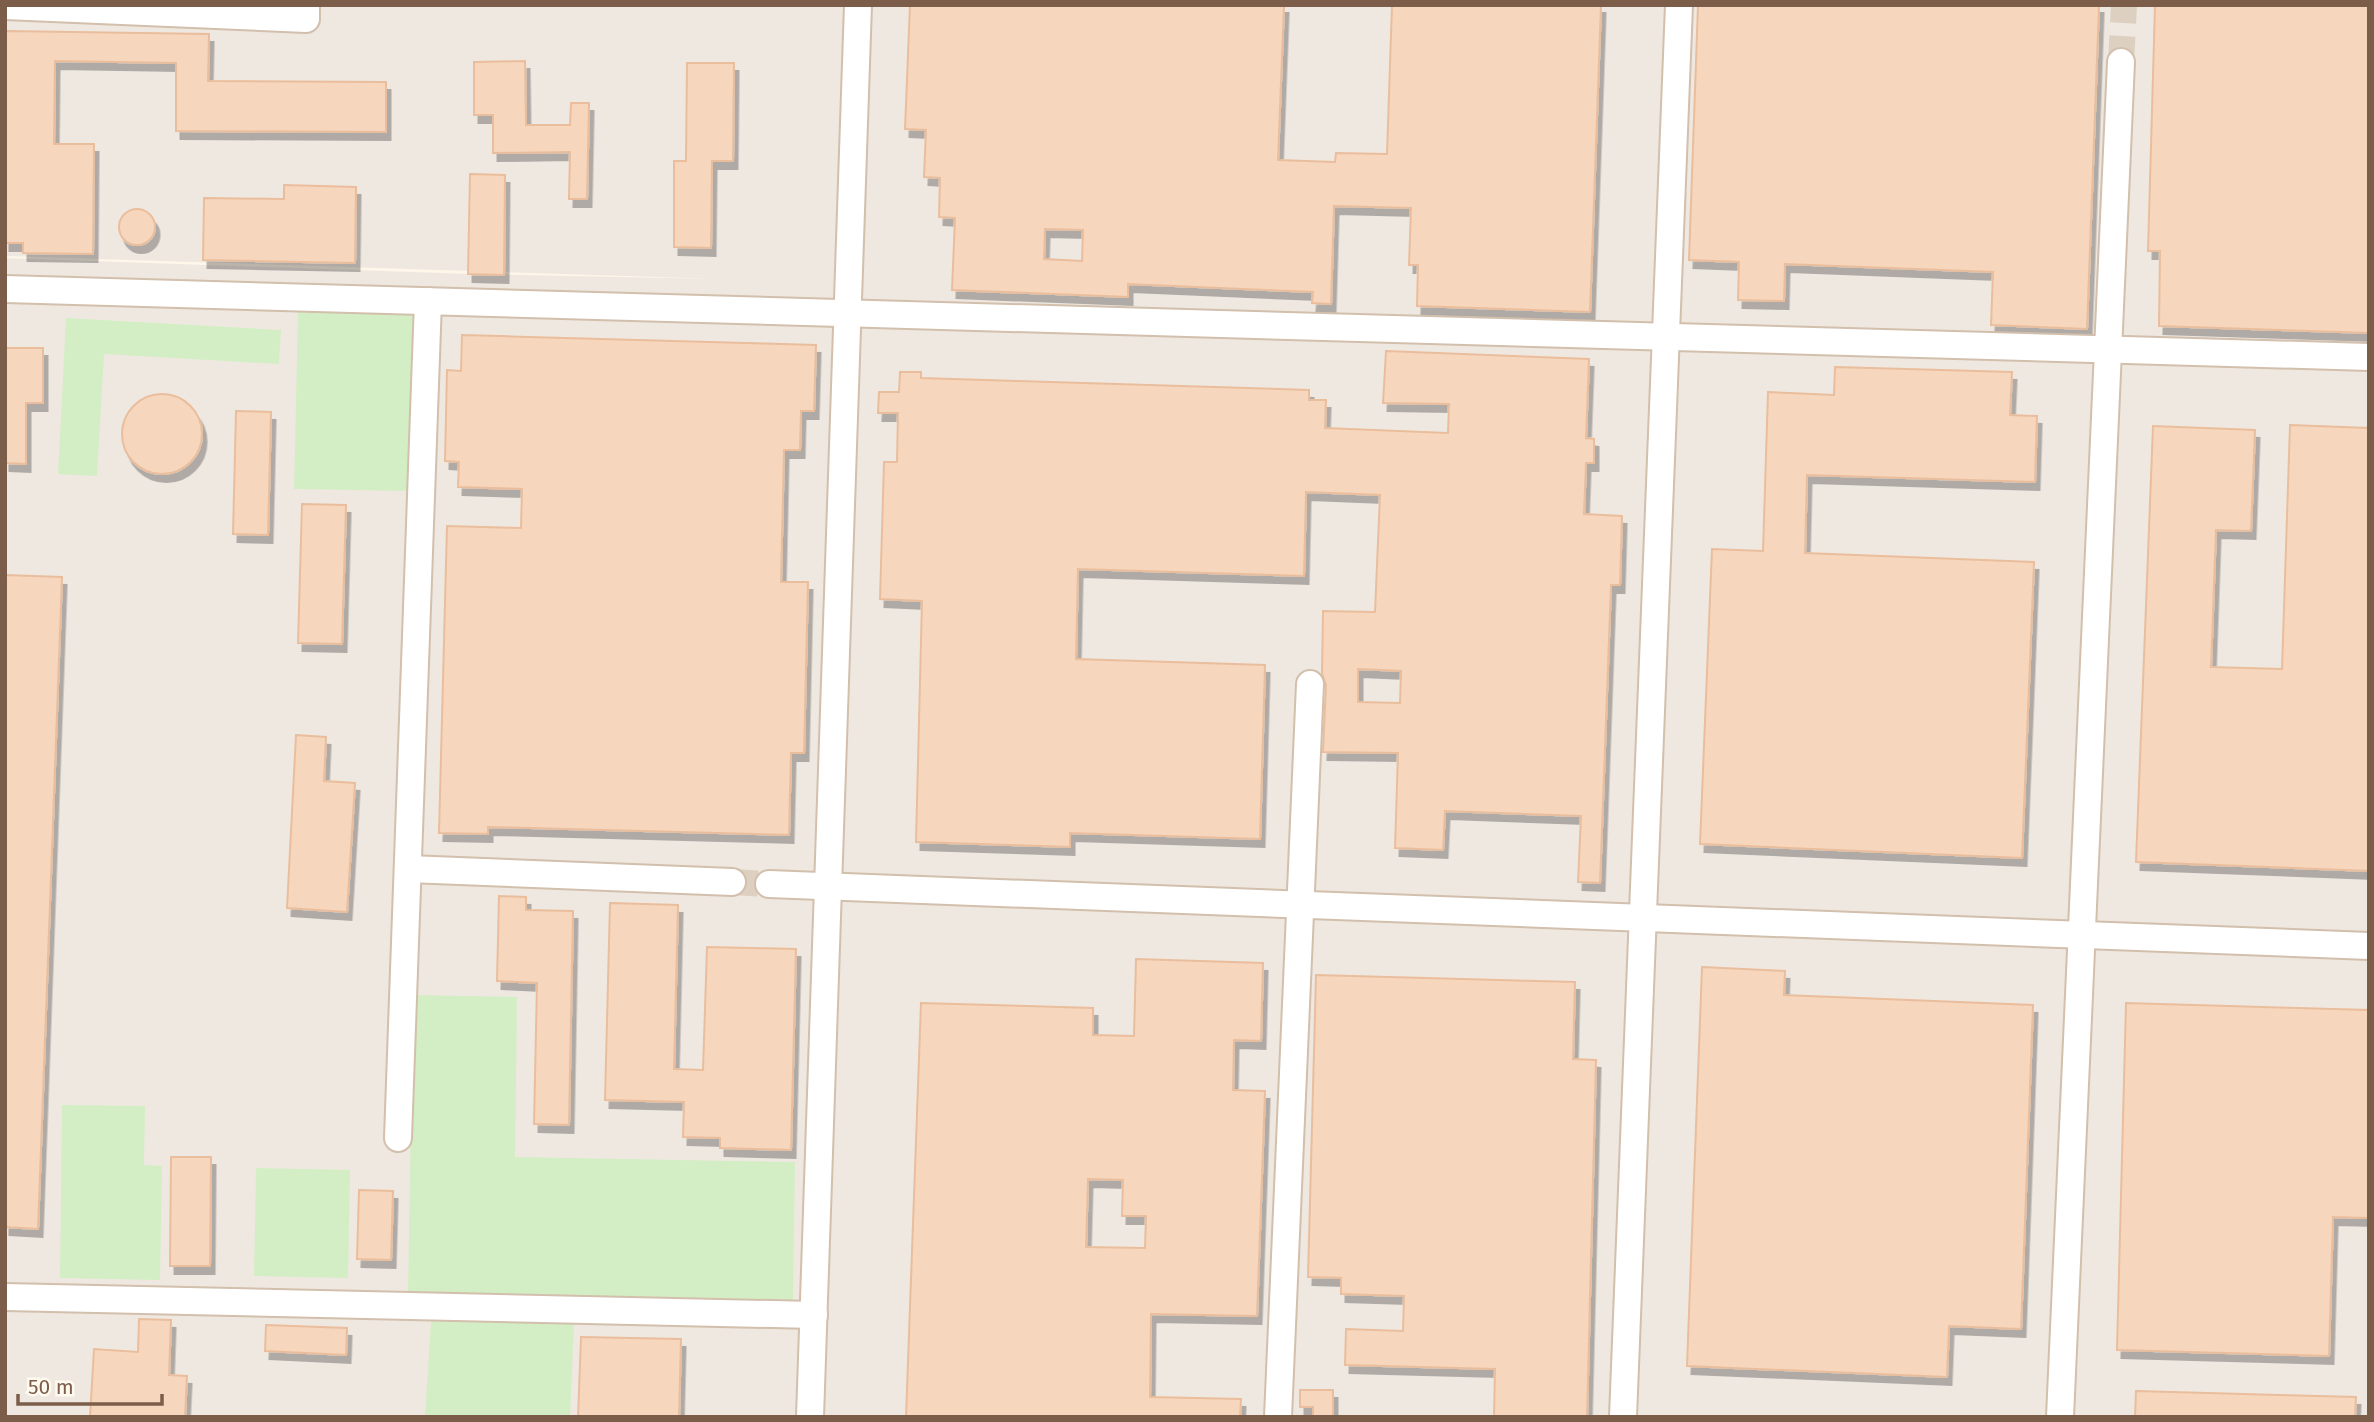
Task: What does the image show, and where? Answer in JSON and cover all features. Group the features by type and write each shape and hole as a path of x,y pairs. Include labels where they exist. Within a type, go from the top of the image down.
{"lane":[{"path":"5,6 306,19 306,5"},
{"path":"810,1417 858,5"},
{"path":"1623,1417 1679,5"},
{"path":"2060,1417 2121,62"},
{"path":"5,289 2369,357"},
{"path":"398,1138 428,301"},
{"path":"1278,1417 1310,684"},
{"path":"408,869 732,882"},
{"path":"769,884 2369,946"},
{"path":"5,1297 814,1315"}],"shaded area":[{"path":"5,5 2369,5 2369,1417 5,1417 5,258 468,274 720,279 5,256"}],"green space":[{"path":"298,311 413,313 410,491 294,489"},
{"path":"66,318 281,330 279,364 104,354 97,476 58,474"},
{"path":"413,995 517,997 515,1157 795,1162 793,1300 408,1292"},
{"path":"62,1105 145,1106 144,1165 162,1166 160,1280 60,1278"},
{"path":"256,1168 350,1170 348,1278 254,1276"},
{"path":"431,1321 574,1323 570,1417 425,1417"}],"building":[{"path":"910,5 1284,5 1278,160 1335,162 1336,153 1387,154 1392,5 1601,5 1590,312 1417,306 1418,265 1409,265 1411,208 1334,206 1331,304 1312,303 1313,292 1128,284 1128,297 952,290 955,218 939,217 940,178 924,177 926,130 905,129","holes":["1045,229 1083,230 1082,261 1044,259"]},
{"path":"1698,5 2099,5 2087,329 1991,325 1993,272 1785,264 1784,301 1738,300 1739,262 1689,260"},
{"path":"2155,5 2369,5 2369,333 2159,326 2160,251 2148,251"},
{"path":"5,31 209,34 208,81 386,82 386,132 176,131 176,63 55,61 54,144 94,144 93,254 23,253 23,243 5,243"},
{"path":"525,61 526,125 570,125 571,103 589,103 587,199 569,199 570,152 493,153 493,115 474,115 474,62"},
{"path":"687,63 734,63 733,161 712,161 711,248 674,247 674,161 686,161"},
{"path":"470,174 505,175 504,275 468,274"},
{"path":"284,185 356,187 355,263 203,260 204,198 284,199"},
{"path":"137,209 150,214 155,227 150,240 137,245 124,240 119,227 124,214"},
{"path":"462,335 816,345 814,411 801,411 800,450 784,450 781,582 808,582 804,753 791,753 789,835 488,827 488,834 439,833 447,526 521,528 522,489 458,487 459,462 445,461 447,370 461,371"},
{"path":"5,348 43,348 43,403 26,403 26,464 5,463"},
{"path":"1386,351 1589,359 1586,438 1594,439 1594,463 1586,463 1584,514 1622,516 1620,585 1611,585 1600,883 1578,882 1581,816 1445,811 1443,850 1395,848 1398,753 1323,752 1326,685 1322,674 1323,611 1375,612 1380,495 1306,492 1304,576 1078,569 1076,659 1265,665 1260,839 1070,833 1070,847 916,842 922,601 880,599 884,462 897,462 898,413 878,413 879,392 899,392 900,372 921,372 921,378 1309,390 1309,400 1326,400 1325,428 1448,433 1449,404 1383,403","holes":["1358,669 1401,671 1400,703 1358,702"]},
{"path":"1835,367 2012,372 2010,415 2037,416 2035,482 1807,475 1805,553 2034,562 2022,858 1700,844 1712,549 1763,551 1768,392 1834,395"},
{"path":"162,394 177,397 190,406 199,419 202,434 199,449 190,462 177,471 162,474 147,471 134,462 125,449 122,434 125,419 134,406 147,397"},
{"path":"236,411 271,412 268,535 233,534"},
{"path":"2290,425 2369,428 2369,871 2136,862 2153,426 2255,430 2251,531 2216,530 2211,667 2282,669"},
{"path":"302,504 346,505 342,644 298,643"},
{"path":"5,575 62,577 38,1229 5,1227"},
{"path":"296,735 326,737 324,781 355,783 347,912 287,908"},
{"path":"499,896 526,897 526,910 573,911 569,1125 534,1124 537,983 497,981"},
{"path":"610,903 678,905 674,1069 703,1070 707,947 796,949 791,1150 720,1148 720,1138 683,1137 684,1102 605,1100"},
{"path":"1136,959 1263,963 1261,1041 1234,1040 1233,1090 1265,1091 1257,1316 1151,1314 1150,1397 1241,1399 1240,1417 906,1417 921,1003 1093,1008 1093,1035 1134,1036","holes":["1088,1179 1123,1180 1122,1216 1146,1216 1145,1248 1086,1247"]},
{"path":"1702,967 1785,971 1784,995 2033,1005 2021,1329 1949,1326 1947,1377 1687,1366"},
{"path":"1316,975 1575,982 1573,1059 1596,1060 1587,1417 1494,1417 1495,1369 1345,1365 1346,1329 1403,1331 1404,1296 1341,1294 1341,1278 1308,1277"},
{"path":"2126,1003 2369,1010 2369,1218 2333,1217 2329,1356 2117,1350"},
{"path":"171,1157 211,1157 210,1266 170,1266"},
{"path":"359,1190 393,1191 391,1260 357,1259"},
{"path":"139,1319 171,1320 169,1375 187,1376 185,1417 90,1417 94,1349 138,1352"},
{"path":"266,1325 347,1328 346,1355 265,1351"},
{"path":"581,1337 681,1339 679,1417 578,1417"},
{"path":"1300,1390 1333,1390 1333,1417 1313,1417 1313,1407 1300,1407"},
{"path":"2136,1391 2356,1397 2355,1417 2135,1417"}],"tunnel":[{"path":"2121,62 2124,5"},
{"path":"732,882 769,884"}]}
